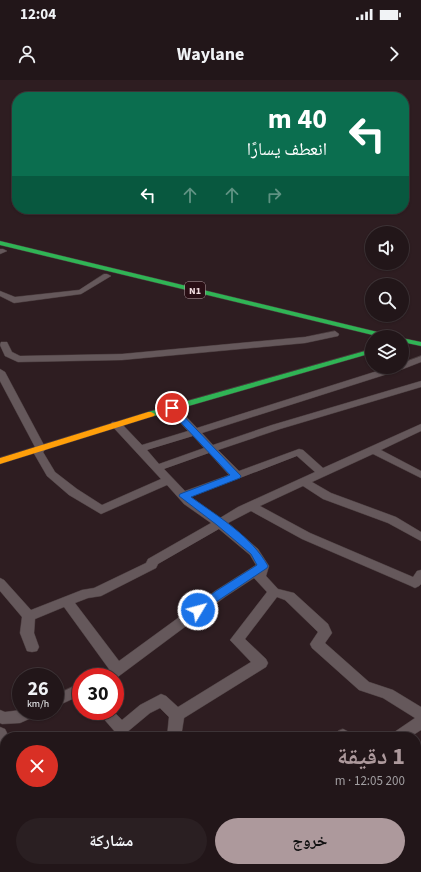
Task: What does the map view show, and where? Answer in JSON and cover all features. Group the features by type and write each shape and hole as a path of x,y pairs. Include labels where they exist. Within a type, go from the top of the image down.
{"main road":[{"name":"N1","path":"1,249 274,319"},
{"name":"N1","path":"1,249 365,331"},
{"path":"312,328 338,335"},
{"path":"409,341 421,344"},
{"path":"0,461 39,450 116,424 365,353"}],"street":[{"path":"0,293 14,300 81,292 107,276"},
{"path":"4,344 8,354 18,359 64,359 122,357 266,344 338,335"},
{"path":"409,362 419,356"},
{"path":"0,372 52,474 73,492 101,510 168,480"},
{"path":"140,450 379,374"},
{"path":"157,468 276,427 421,384"},
{"path":"172,408 236,476"},
{"path":"116,424 184,496 220,522 254,552 263,566 260,577 274,592 289,596 323,628 325,633 317,644 364,686 388,694 420,712 402,732"},
{"path":"29,616 87,593 96,593 152,565 152,562 220,522 251,506 421,427"},
{"path":"372,449 421,475"},
{"path":"184,496 299,452 322,473"},
{"path":"303,481 327,496 392,520 421,538"},
{"path":"251,506 306,536 415,583 421,574"},
{"path":"120,668 220,594 263,566"},
{"path":"0,583 29,616 27,633 32,647"},
{"path":"177,715 261,663 237,640 274,592"},
{"path":"67,601 110,668"},
{"path":"112,720 121,729 145,709 161,700 177,715"},
{"path":"175,732 177,715"},
{"path":"1,717 12,717"}],"traffic: fast":[{"path":"0,243 365,331"},
{"path":"409,341 421,344"},
{"path":"151,414 365,353"}],"traffic: slow":[{"path":"0,461 151,414"}],"route":[{"path":"172,408 236,476 184,496 188,501 220,522 254,552 263,566 198,610"}]}
